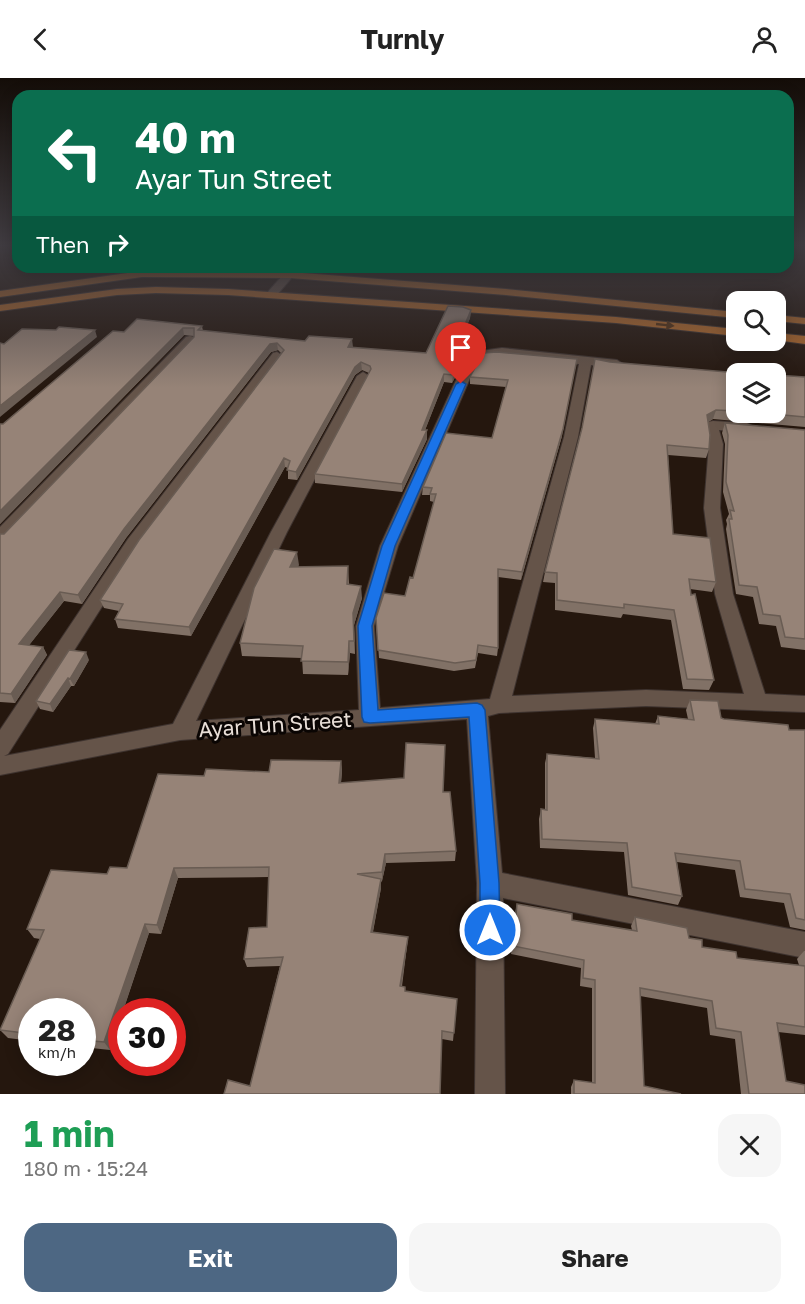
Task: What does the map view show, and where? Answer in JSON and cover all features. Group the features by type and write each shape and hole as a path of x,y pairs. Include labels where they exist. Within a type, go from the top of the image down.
{"main road":[{"path":"46,293 48,301"},
{"path":"0,308 106,293"},
{"path":"235,293 616,320 726,332"},
{"path":"519,293 726,314"},
{"path":"616,304 616,320"},
{"path":"786,319 805,321"},
{"path":"786,338 805,340"}],"street":[{"path":"0,537 190,340"},
{"path":"370,717 365,626 389,546 470,363 477,355 502,351 632,366"},
{"path":"0,748 134,543 277,356"},
{"path":"490,1094 488,707 571,437 586,361"},
{"path":"180,731 279,532 363,376"},
{"path":"757,701 724,594 712,508 716,444 712,430 713,425 769,430"},
{"name":"Ayar Tun Street","path":"0,766 180,731 488,707 646,699 805,704"},
{"path":"490,883 805,945"}],"building":[{"path":"448,306 471,310 455,348 467,349 453,375 444,374 422,430 427,430 402,484 315,474 371,369 370,366 361,362 355,367 296,472 287,470 290,461 284,458 189,627 115,619 123,604 100,600 139,540 284,350 277,343 270,344 124,529 78,595 60,592 19,644 43,647 11,694 0,693 0,534 4,534 194,337 194,328 183,328 0,511 0,424 3,424 113,331 124,332 137,319 202,326 198,330 305,341 309,336 352,339 348,347 426,353"},
{"path":"59,327 95,330 0,406 0,343 4,344 22,329 56,330"},
{"path":"497,352 577,359 563,429 522,572 498,569 498,648 478,645 476,660 455,663 378,650 376,618 384,593 405,596 410,577 413,578 436,494 430,494 432,488 423,487 446,433 492,438 508,380 470,377 483,353"},
{"path":"595,359 726,372 726,410 716,410 707,415 710,435 709,449 667,445 673,534 710,538 716,582 689,579 691,595 695,594 714,680 687,679 674,610 624,604 624,608 557,600 557,573 545,572 582,428"},
{"path":"786,376 805,377 805,417 786,415"},
{"path":"725,423 805,430 805,639 785,637 780,616 763,614 757,587 739,585 729,519 732,519 730,510 734,511 726,482 728,435"},
{"path":"274,549 297,552 290,567 348,566 347,584 361,586 353,613 354,641 349,641 348,662 301,661 303,646 240,643 254,588"},
{"path":"69,650 86,652 70,679 68,678 50,704 36,701"},
{"path":"690,700 718,701 721,718 724,719 788,725 789,730 805,730 805,920 796,918 790,894 745,889 740,861 675,853 682,896 632,887 627,843 542,839 541,809 547,810 547,754 599,759 595,719 659,724 658,716 694,720"},
{"path":"406,743 445,745 443,792 450,792 456,851 385,854 382,872 357,874 381,879 371,932 408,937 400,986 405,987 405,991 457,999 454,1033 442,1031 440,1094 224,1094 228,1080 250,1086 283,957 244,959 249,928 267,927 269,867 174,868 157,925 145,924 119,998 108,998 108,1030 104,1042 96,1041 96,998 18,998 18,1032 0,1030 44,930 27,929 51,870 107,874 110,867 127,868 158,774 204,776 206,769 269,772 271,760 341,761 339,783 404,778"},
{"path":"517,904 572,914 572,920 637,931 635,917 687,928 689,938 702,940 702,947 736,952 737,958 805,966 805,1027 777,1023 786,1081 805,1085 805,1094 749,1094 741,1032 716,1028 712,1001 640,988 644,1086 681,1094 574,1094 574,1080 595,1083 595,980 583,978 584,960 513,946"}],"route":[{"path":"461,384 389,546 365,626 370,717 477,710 490,883 490,930"}]}
